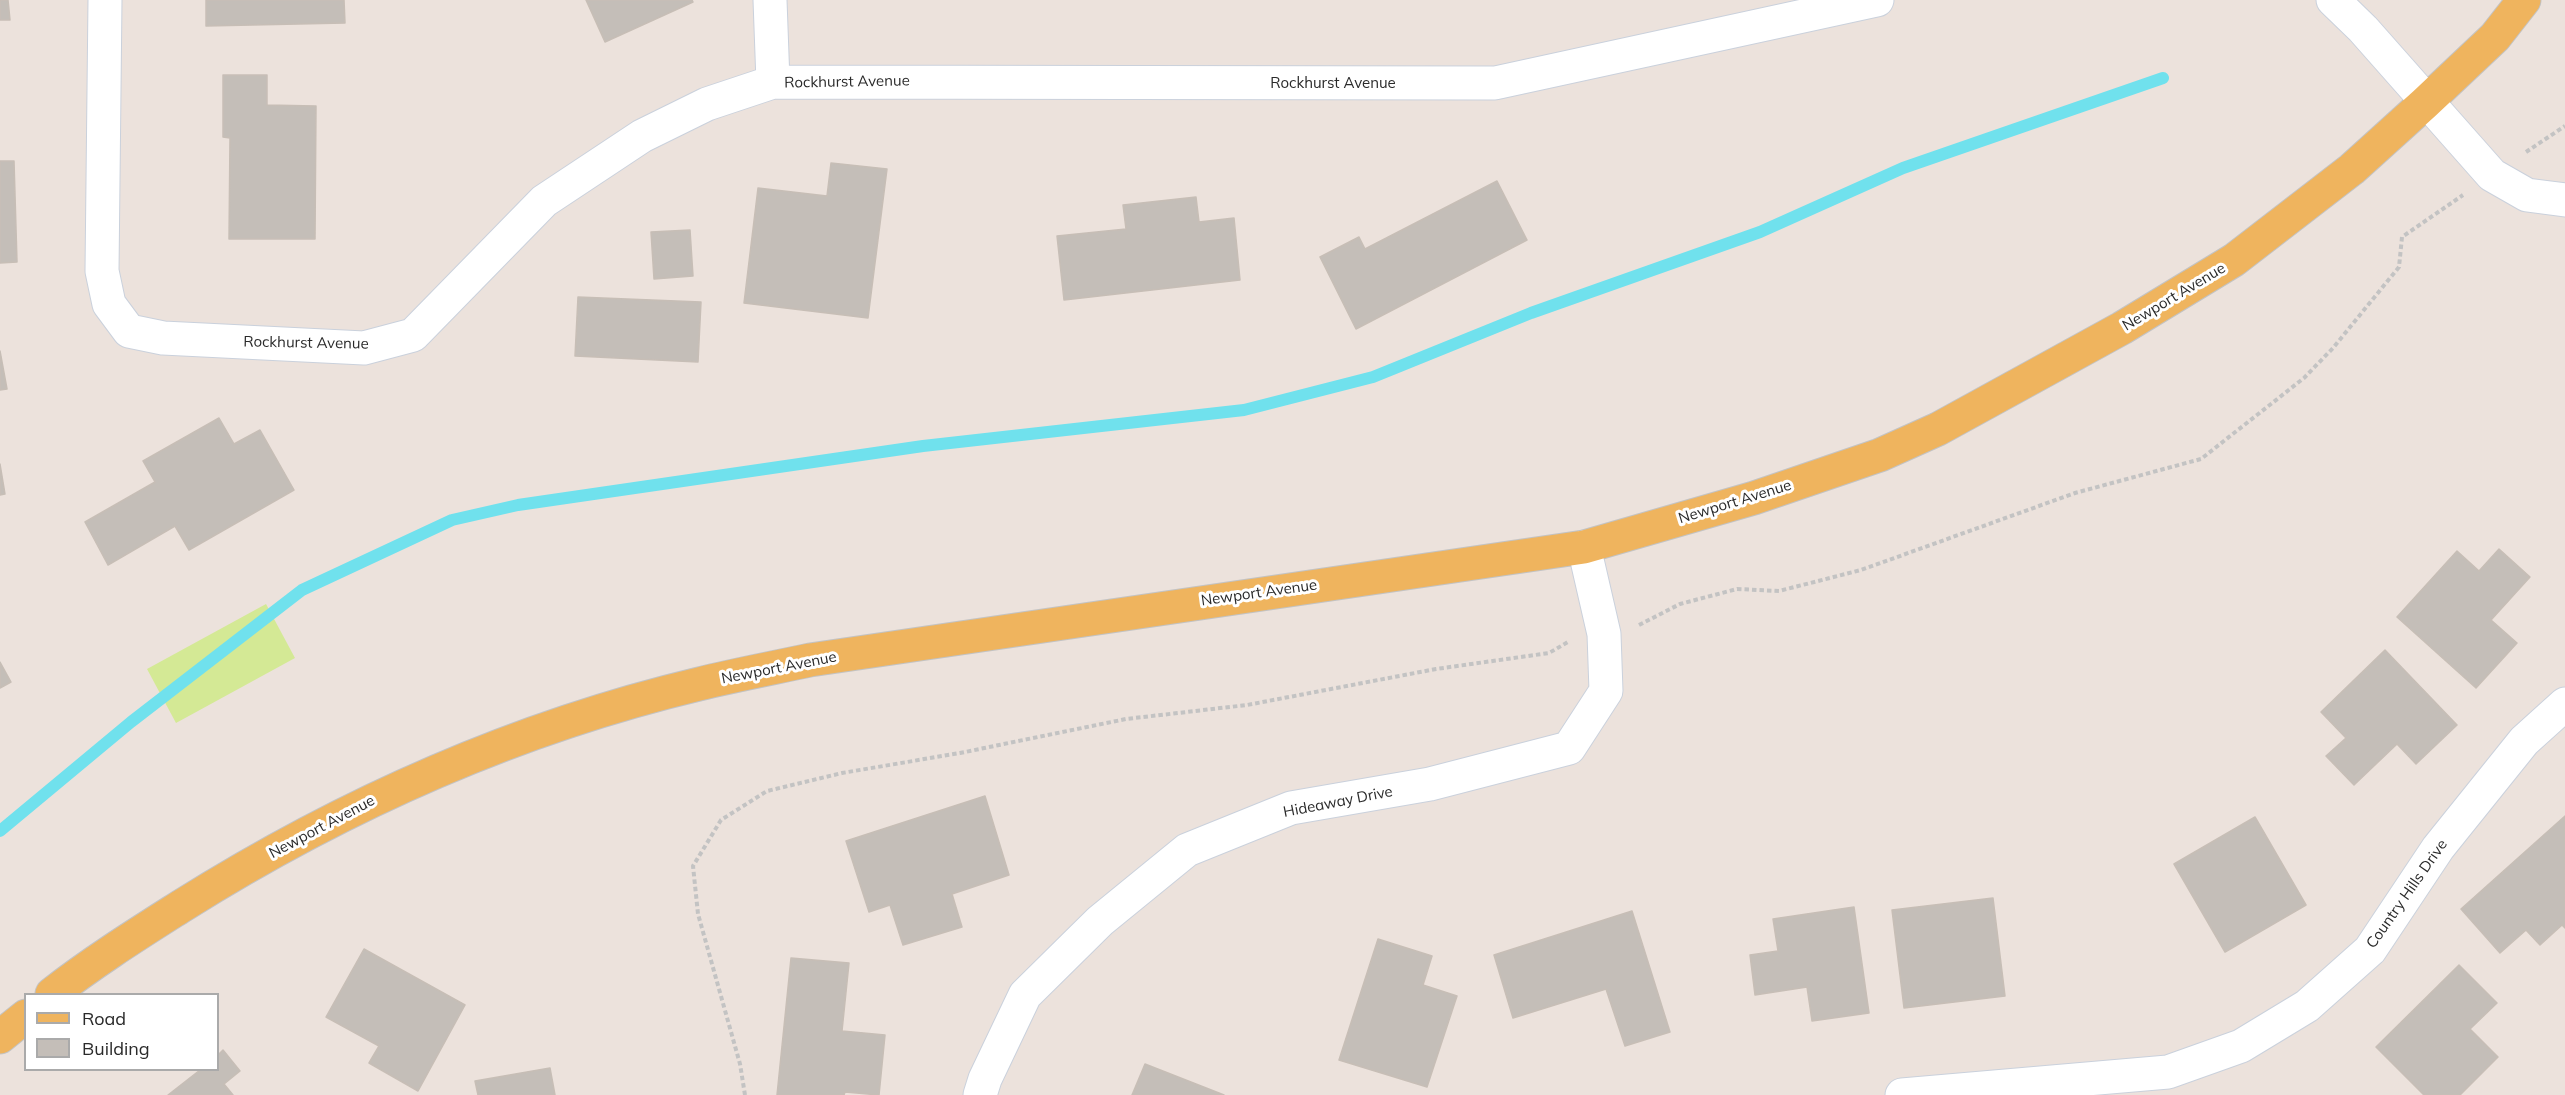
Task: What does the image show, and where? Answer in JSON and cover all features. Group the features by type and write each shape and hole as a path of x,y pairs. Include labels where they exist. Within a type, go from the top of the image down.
{"main road":[{"name":"Newport Avenue","path":"53,993 90,964 220,882 358,806 518,739 603,711 698,684 810,660 1584,547 1754,498 1880,455 1938,429 2122,328 2234,260 2352,169 2426,103 2495,37 2524,0"},
{"path":"0,1037 24,1018"}],"street":[{"name":"Rockhurst Avenue","path":"105,0 102,271 109,304 129,332 163,338 364,348 413,335 544,201 642,136 707,104 773,82 1495,83 1877,0"},
{"path":"770,0 773,82"},
{"path":"2333,0 2363,29 2492,175 2526,195 2565,200"},
{"name":"Hideaway Drive","path":"980,1095 985,1079 1026,995 1100,921 1187,850 1291,808 1430,784 1569,748 1606,691 1604,634 1584,547"},
{"name":"Country Hills Drive","path":"1902,1095 2168,1072 2241,1046 2307,1006 2370,950 2438,848 2524,741 2565,704"}],"green space":[{"path":"266,604 295,658 176,723 147,669"}],"building":[{"path":"0,0 8,0 10,20 0,20"},
{"path":"206,0 344,0 345,23 206,26"},
{"path":"586,0 692,0 693,2 605,42"},
{"path":"223,75 267,75 267,105 316,106 315,239 229,239 230,138 223,137"},
{"path":"0,161 14,161 17,262 0,263"},
{"path":"831,163 887,169 868,318 744,303 758,188 827,196"},
{"path":"1497,181 1527,240 1356,329 1320,257 1359,237 1365,249"},
{"path":"1196,197 1199,222 1234,218 1240,280 1064,300 1057,236 1126,229 1123,205"},
{"path":"690,230 693,276 654,279 651,232"},
{"path":"578,297 701,302 698,362 575,356"},
{"path":"0,351 7,389 0,390"},
{"path":"219,418 234,444 260,430 294,490 189,550 175,526 108,565 85,522 155,482 143,461"},
{"path":"0,464 5,494 0,495"},
{"path":"2499,549 2530,577 2491,620 2517,643 2476,688 2397,617 2457,551 2479,571"},
{"path":"2385,650 2457,725 2416,764 2397,744 2354,785 2326,756 2346,738 2321,712"},
{"path":"0,662 11,682 0,688"},
{"path":"985,796 1009,875 952,894 962,927 903,945 890,905 869,912 846,841"},
{"path":"2565,816 2565,928 2562,925 2540,945 2526,930 2500,953 2461,909"},
{"path":"2255,817 2306,905 2225,952 2174,864"},
{"path":"1993,898 2005,996 1904,1008 1892,910"},
{"path":"1854,907 1869,1013 1812,1021 1807,987 1755,995 1750,955 1778,951 1773,919"},
{"path":"1632,911 1670,1032 1625,1046 1606,989 1513,1018 1494,955"},
{"path":"1378,939 1432,956 1423,985 1457,996 1427,1087 1339,1060"},
{"path":"364,949 465,1005 418,1091 369,1063 379,1046 326,1017"},
{"path":"791,958 849,963 842,1031 885,1035 879,1095 845,1092 844,1095 777,1095"},
{"path":"2459,965 2497,1003 2470,1029 2498,1057 2460,1095 2424,1095 2376,1047"},
{"path":"223,1050 240,1071 224,1084 233,1095 168,1095 199,1071 219,1071 219,1054"},
{"path":"1145,1064 1224,1095 1132,1095"},
{"path":"550,1068 555,1095 478,1095 475,1081"}],"waterway":[{"path":"0,831 131,722 302,590 452,520 518,505 923,446 1244,410 1373,377 1531,313 1760,232 1903,168 2163,78"}]}
